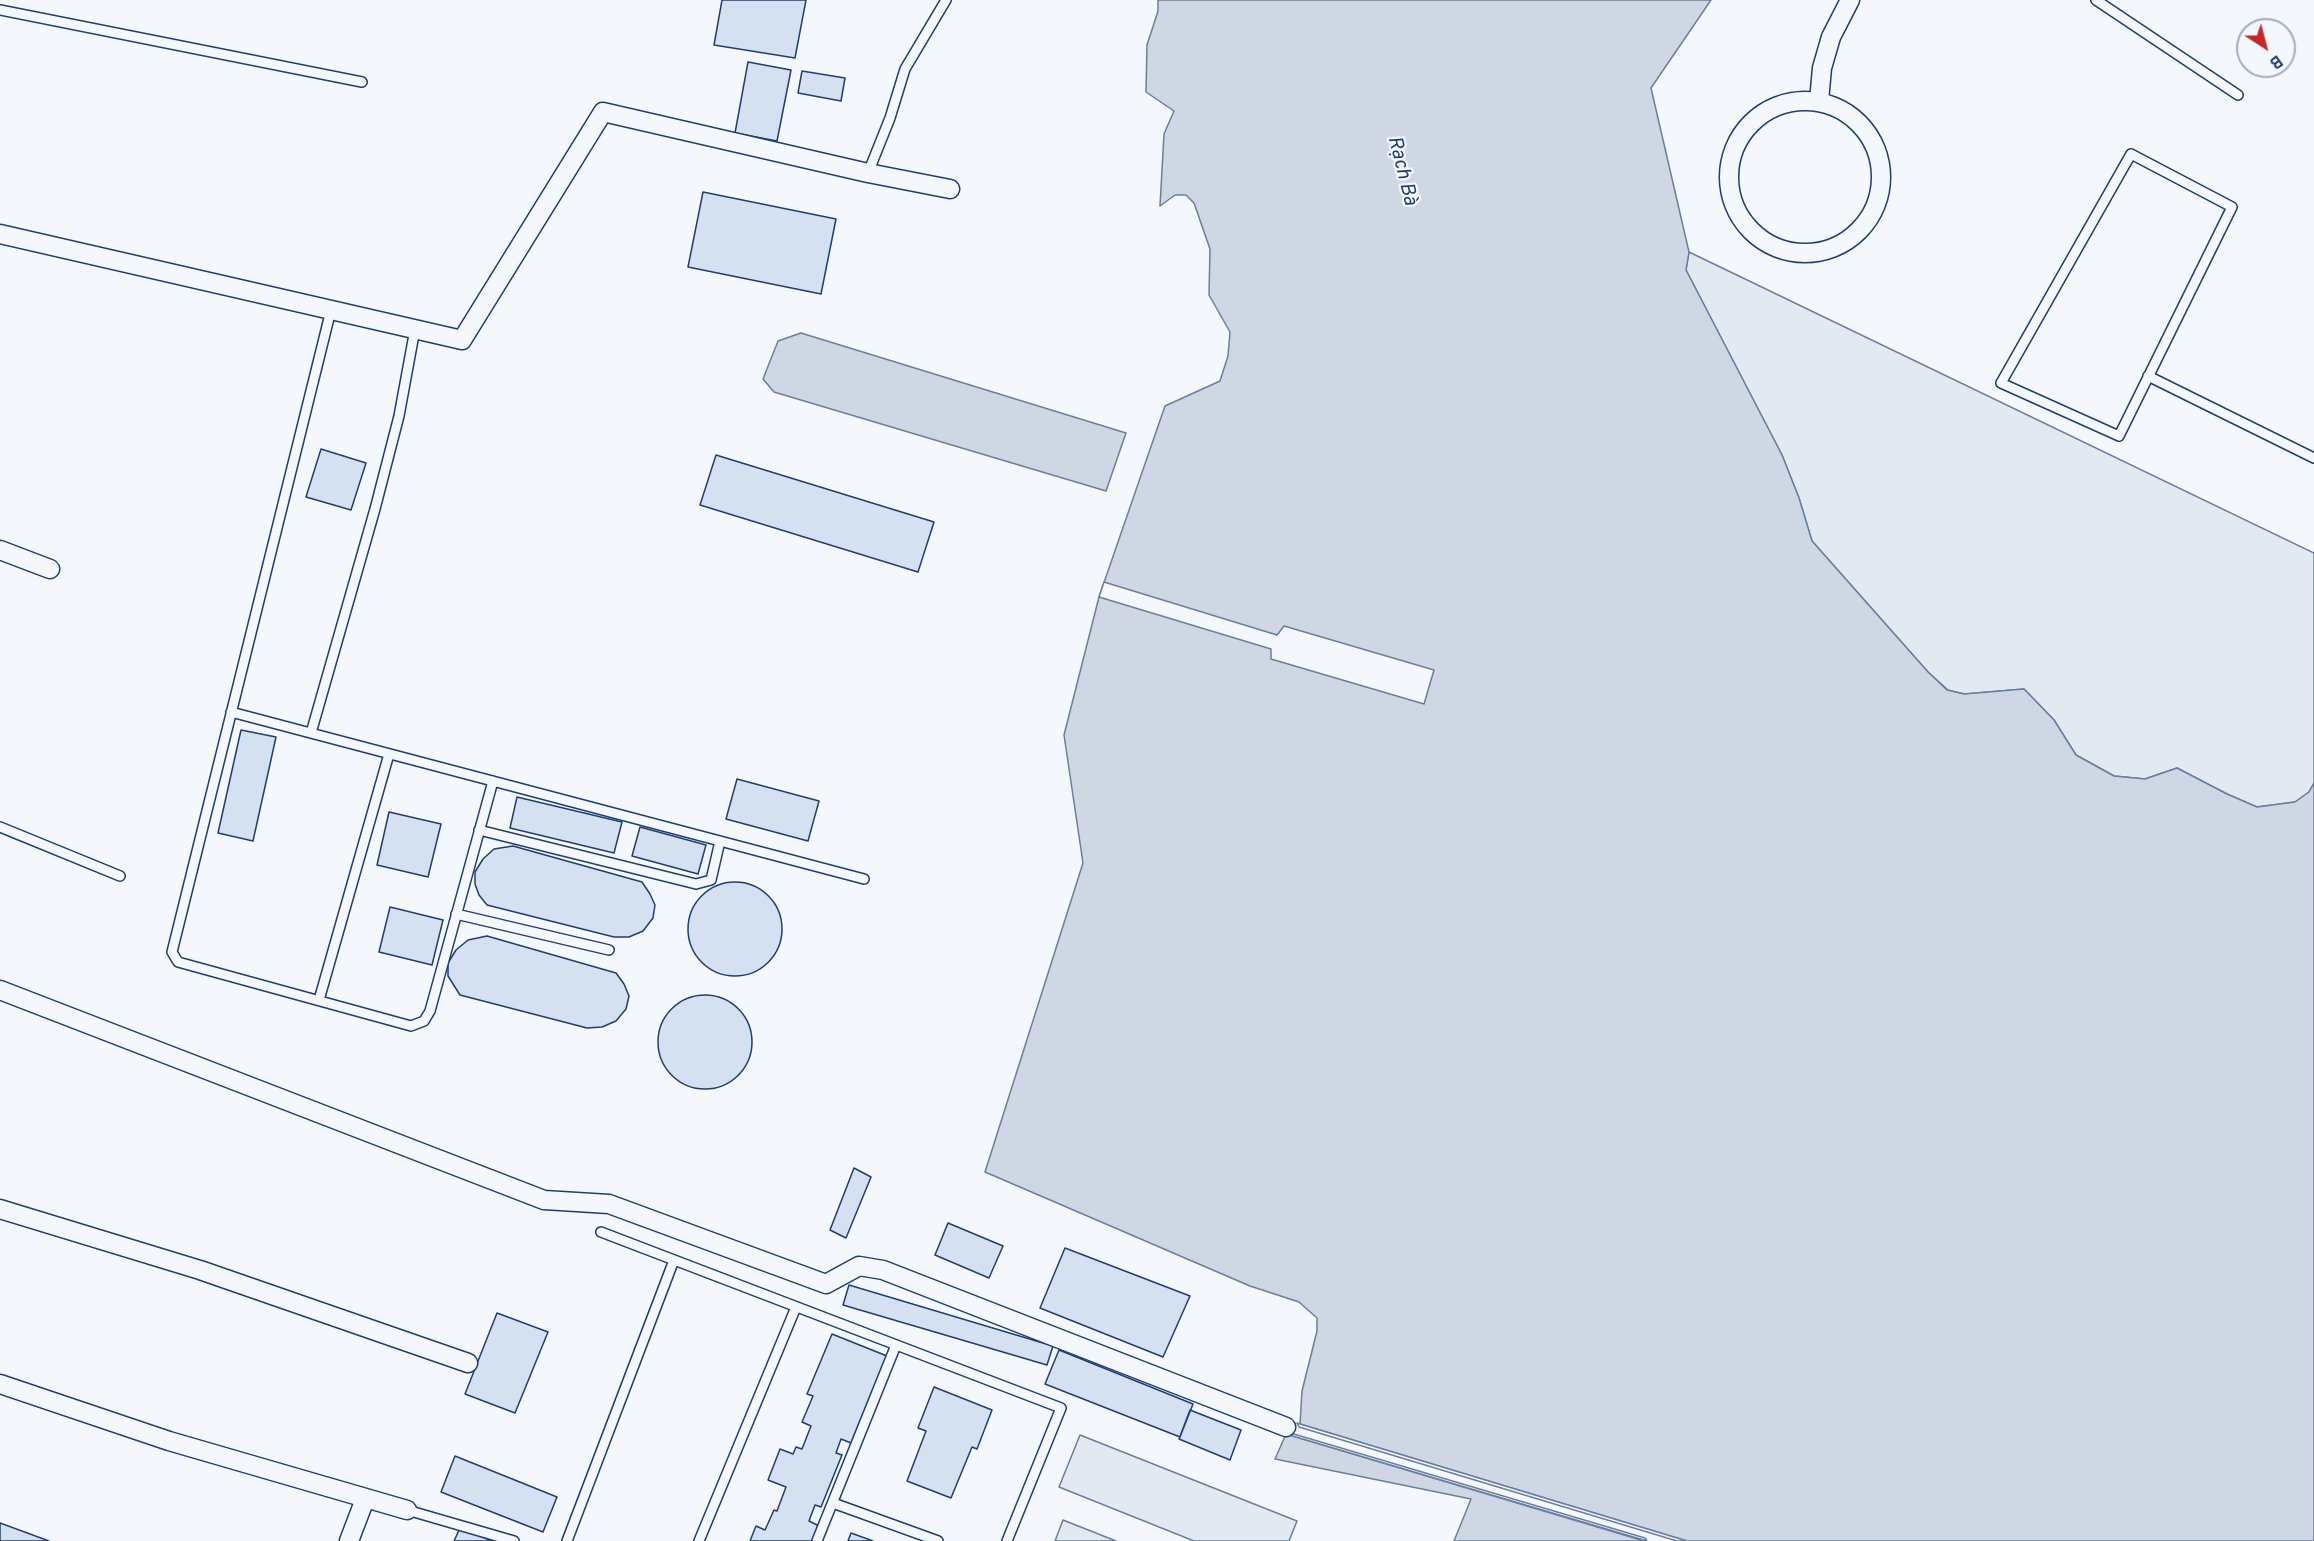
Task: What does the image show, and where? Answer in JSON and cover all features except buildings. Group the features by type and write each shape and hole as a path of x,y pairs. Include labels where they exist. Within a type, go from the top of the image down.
{"street":[{"path":"1819,100 1822,68 1831,37 1850,0"},
{"path":"1819,100 1849,112 1872,136 1882,166 1880,198 1864,226 1839,246 1808,254 1776,248 1749,230 1732,203 1728,171 1737,140 1758,116 1787,102 1819,100"},
{"path":"0,234 462,340 603,112 868,173 950,189"},
{"path":"0,550 50,569"},
{"path":"0,990 544,1200 609,1204 826,1284 859,1266 883,1270 1286,1427"},
{"path":"0,1209 200,1270 468,1363"},
{"path":"0,1384 169,1441 365,1500 407,1510"},
{"path":"349,1541 365,1500"}],"lane":[{"path":"868,173 890,118 905,69 946,0"},
{"path":"2096,0 2107,3 2238,95"},
{"path":"0,10 362,82"},
{"path":"2131,154 2232,207 2148,376 2119,436 2001,383 2131,154"},
{"path":"331,310 172,952 178,962 411,1026 424,1021 430,1011 493,781"},
{"path":"311,733 399,416 415,330"},
{"path":"2148,376 2314,458"},
{"path":"231,712 864,879"},
{"path":"319,1000 389,754"},
{"path":"0,827 120,876"},
{"path":"480,830 696,884 711,880 720,841"},
{"path":"456,914 609,950"},
{"path":"601,1232 1061,1408 1007,1541"},
{"path":"567,1541 674,1260"},
{"path":"699,1541 796,1307"},
{"path":"817,1541 896,1345"},
{"path":"833,1503 938,1541"},
{"path":"407,1510 514,1541"}],"shaded area":[{"path":"1689,252 2314,553 2314,783 2309,792 2295,802 2257,807 2177,768 2145,779 2114,776 2076,755 2054,720 2024,689 1964,694 1948,690 1928,672 1812,541 1799,498 1782,455 1686,270"},
{"path":"1080,1435 1297,1521 1289,1541 1194,1541 1059,1487"},
{"path":"1063,1520 1116,1541 1055,1541"}],"water":[{"name":"Rạch Bà","path":"1158,0 1711,0 1651,88 1689,252 1686,270 1782,455 1799,498 1812,541 1928,672 1947,690 1964,694 2024,689 2054,720 2076,755 2114,776 2145,779 2177,768 2257,807 2295,802 2309,792 2314,783 2314,1541 1687,1541 1300,1424 1302,1391 1317,1331 1317,1318 1299,1302 1250,1286 985,1172 1083,863 1064,735 1099,597 1165,406 1220,381 1228,356 1230,332 1209,295 1210,249 1194,203 1186,195 1175,195 1160,206 1164,134 1174,111 1146,92 1147,45 1158,11"},
{"path":"801,333 1126,433 1106,491 774,392 763,379 778,341"},
{"path":"1286,1434 1644,1541 1454,1541 1471,1499 1275,1459"}],"pier":[{"path":"1104,582 1277,635 1284,626 1434,670 1424,704 1271,659 1271,649 1099,597"},
{"path":"1297,1423 1687,1541 1677,1541 1299,1427"},
{"path":"1287,1432 1645,1538 1647,1541 1286,1434"}]}
